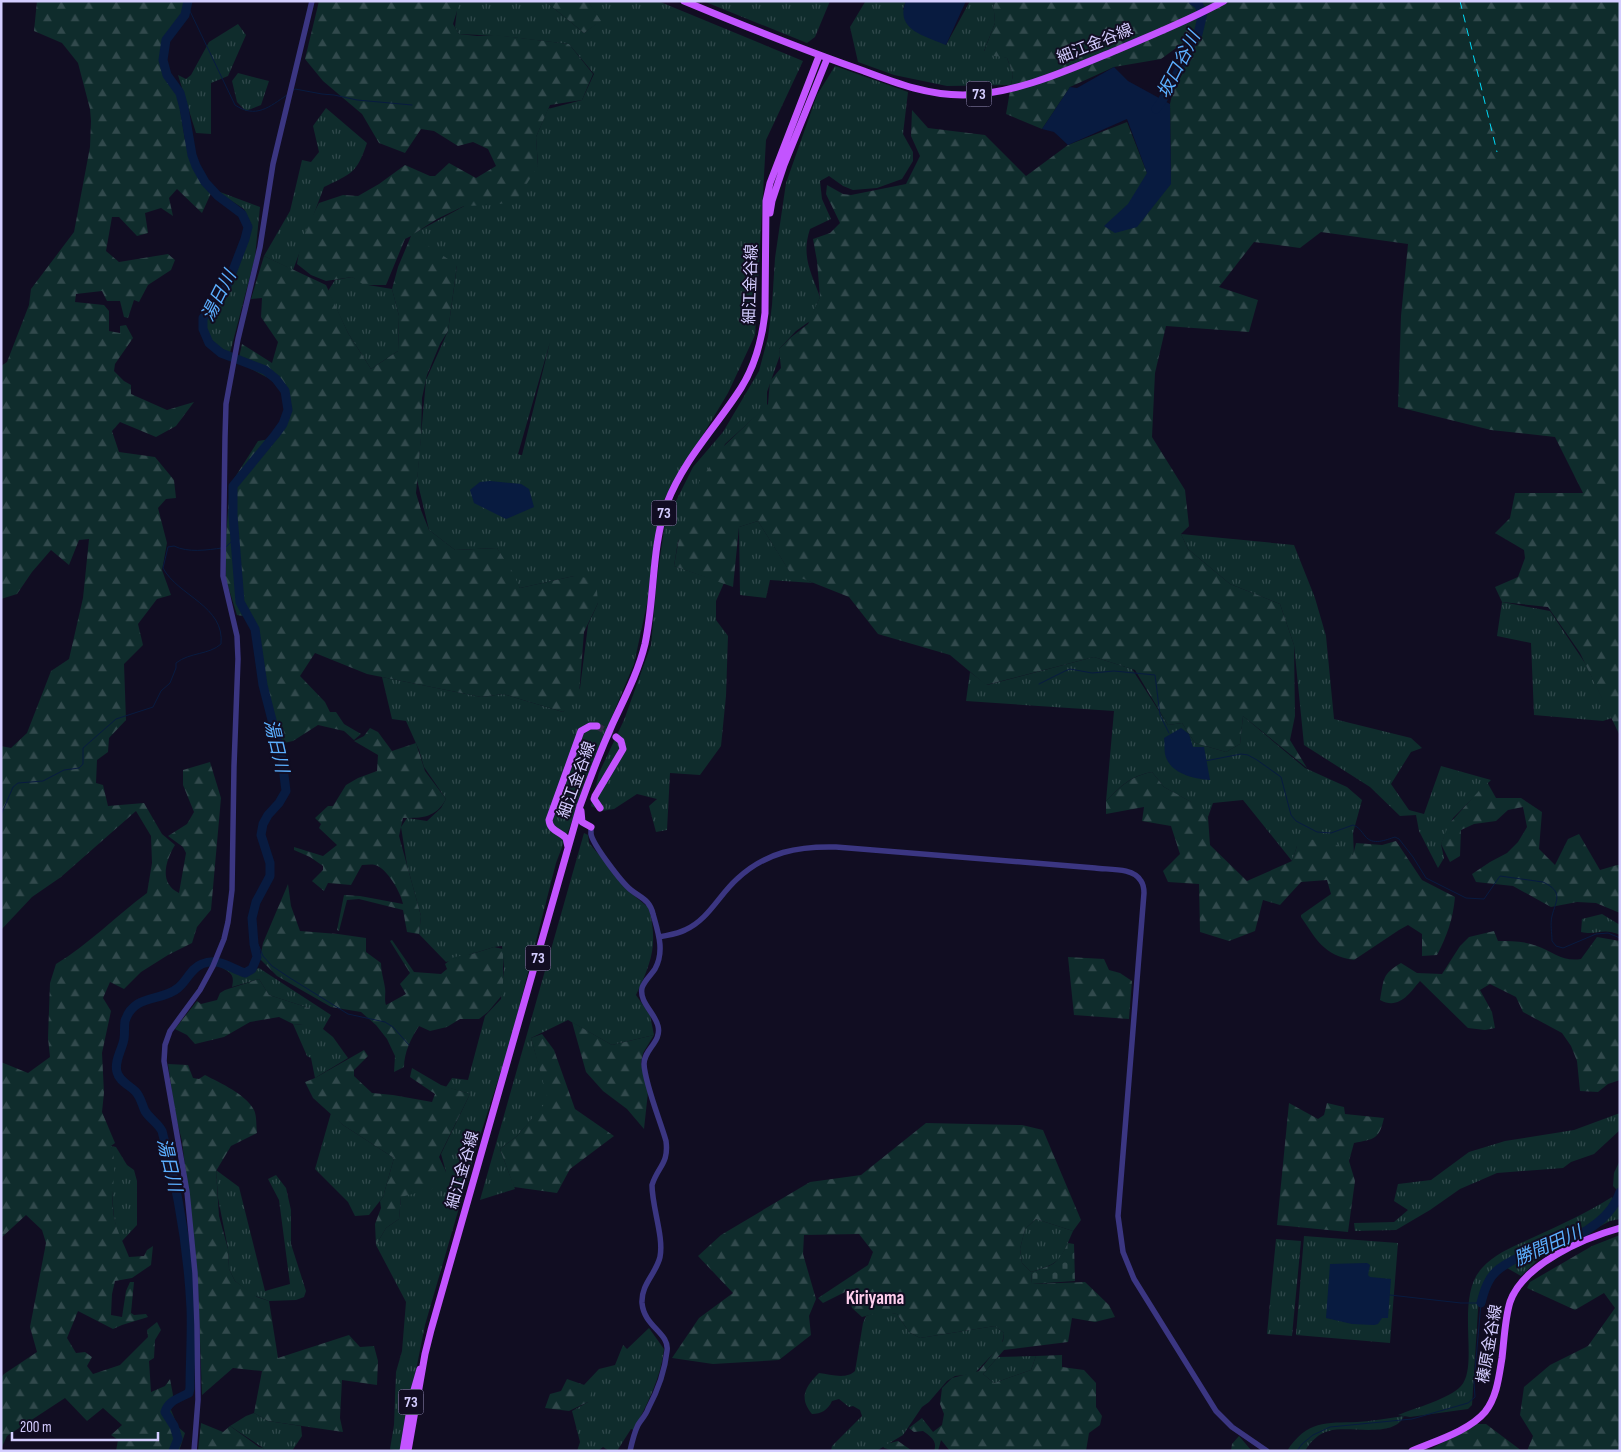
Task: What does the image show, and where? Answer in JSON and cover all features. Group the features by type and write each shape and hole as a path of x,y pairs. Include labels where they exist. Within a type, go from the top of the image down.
{"main road":[{"path":"684,1 820,56"},
{"name":"細江金谷線","path":"403,1451 416,1377 425,1354 508,1066 580,806 594,766 635,675 644,646 650,616 656,548 667,504 677,480 692,454 742,387 759,347 765,313 766,201 770,183 820,56 913,89 961,95 1012,90 1067,71 1221,3"},
{"name":"細江金谷線","path":"766,232 772,201 778,183 827,59"},
{"path":"568,850 566,838 552,829 549,820 581,731 590,726 597,726"},
{"path":"600,808 594,799 595,796 623,749 621,741 616,737"},
{"path":"580,806 582,822 591,827"},
{"path":"562,834 571,830 576,822"},
{"path":"572,836 582,827 591,827"},
{"name":"榛原金谷線","path":"1412,1451 1450,1435 1476,1420 1486,1411 1494,1396 1499,1377 1510,1303 1519,1284 1527,1275 1540,1264 1596,1235 1620,1228"},
{"name":"細江金谷線","path":"410,1448 425,1354"}],"street":[{"path":"194,1451 198,1406 195,1273 187,1192 164,1061 165,1045 170,1031 200,990 213,966 224,939 228,922 232,890 238,659 237,636 223,576 224,437 230,382 238,339 260,247 273,164 312,1"},
{"path":"591,827 591,835 600,851 622,881 630,890 646,899 652,906 660,949 658,964 642,988 642,997 659,1027 658,1037 646,1054 644,1062 667,1148 663,1166 652,1185 660,1256 657,1266 646,1283 642,1294 642,1304 648,1322 664,1338 668,1348 653,1400 639,1424 630,1451"},
{"path":"659,937 685,930 700,920 737,878 753,866 776,854 812,846 1103,869 1128,872 1137,876 1141,881 1144,893 1118,1216 1123,1252 1134,1279 1216,1411 1232,1427 1267,1451"}],"green space":[{"path":"37,1 187,1 188,7 162,40 161,68 178,97 185,140 212,191 202,213 177,189 169,198 173,216 161,208 145,213 148,233 137,236 119,217 112,217 106,251 119,262 168,254 175,260 171,270 148,285 139,302 134,300 128,318 124,317 120,301 107,301 102,291 76,294 75,302 104,305 109,311 109,331 120,333 120,326 126,325 133,338 115,364 114,371 131,385 131,394 167,410 194,402 176,426 156,437 120,422 112,431 119,452 155,457 174,480 176,498 166,499 158,508 167,543 162,570 171,595 157,599 138,624 143,645 124,664 126,720 109,738 108,752 97,760 96,783 103,785 108,806 144,803 162,834 175,845 167,864 166,877 172,889 179,893 186,853 183,847 168,836 187,824 194,812 183,785 183,770 210,762 221,798 211,910 197,927 192,943 141,972 124,989 110,982 103,998 111,1011 102,1053 104,1093 102,1112 115,1143 111,1146 114,1161 114,1216 129,1257 144,1256 147,1250 153,1246 151,1265 132,1278 115,1281 111,1315 122,1317 126,1291 130,1282 134,1282 131,1313 134,1315 146,1314 148,1317 113,1329 78,1311 67,1338 76,1353 85,1352 92,1357 87,1366 93,1374 120,1365 148,1337 147,1330 157,1322 161,1330 155,1340 154,1358 149,1361 151,1392 165,1386 170,1379 173,1395 171,1410 178,1427 185,1433 179,1451 116,1451 118,1440 111,1435 122,1425 103,1408 87,1421 65,1398 7,1436 1,1449 1,1378 37,1352 30,1327 46,1243 42,1230 26,1215 1,1238 1,1062 28,1073 50,1057 48,1038 50,983 56,964 80,948 147,893 152,863 151,836 136,811 61,877 32,897 1,930 1,746 11,748 27,733 51,671 69,659 83,598 89,539 79,540 69,565 51,550 32,572 17,594 1,599 1,366 7,362 29,305 31,289 74,232 90,147 90,109 78,63 62,43 34,31"},
{"path":"319,1 460,1 453,24 459,34 495,35 569,44 593,74 582,100 550,105 536,137 538,166 516,201 494,205 464,206 437,219 412,235 457,265 448,331 440,344 427,375 422,398 421,438 416,493 421,510 429,530 455,550 497,548 512,571 520,588 574,576 596,579 598,603 584,632 579,695 563,712 503,694 481,697 367,674 315,653 300,676 325,702 330,712 336,712 344,724 361,734 354,740 344,731 318,725 293,741 279,744 252,624 243,616 237,615 226,580 226,536 230,485 258,441 270,439 288,410 285,395 270,379 238,362 242,344 272,363 278,342 261,317 262,298 251,299 264,256 326,285 348,333 371,369 398,351 399,316 392,289 398,267 411,236 405,239 386,285 364,285 352,277 326,281 311,275 297,264 305,232 319,203 343,195 358,196 379,184 405,165 430,176 435,176 449,163 476,178 496,166 488,149 473,142 458,146 434,131 421,129 405,153 379,143 362,114 323,81 305,59"},
{"path":"458,1 545,1 584,33 600,21 588,1 658,1 803,61 766,140 755,335 728,393 659,508 650,590 634,664 608,726 556,863 510,1043 479,1139 425,1325 400,1451 390,1449 394,1425 396,1372 402,1351 406,1302 376,1245 386,1228 399,1219 401,1197 446,1172 441,1154 470,1094 446,1087 452,1078 468,1080 485,1016 501,999 504,968 502,946 446,962 419,934 421,916 407,865 401,827 407,818 427,821 441,808 446,799 424,767 419,750 406,721 392,719 382,677 481,697 503,694 563,712 580,688 588,625 598,603 574,576 520,588 497,548 455,550 429,530 417,480 426,380 448,331 457,266 411,235 538,166 536,137 548,109 582,100 594,74 569,44 501,36 459,34 455,27","holes":["550,342 522,455 518,454"]},
{"path":"545,1 588,1 601,21 584,33"},
{"path":"703,1 830,1 815,37 807,43"},
{"path":"906,1 903,9 946,45 970,1 993,1 995,23 984,51 1007,58 1013,74 1011,85 947,86 894,75 858,62 850,27 865,2"},
{"path":"993,1 1620,1 1620,736 1580,653 1548,607 1502,602 1495,587 1518,577 1525,558 1524,550 1495,533 1510,518 1515,493 1583,493 1555,437 1491,430 1398,407 1401,316 1408,244 1321,232 1300,248 1254,242 1219,287 1258,300 1249,332 1166,326 1155,373 1152,437 1185,490 1189,526 1181,534 1188,549 1230,584 1280,604 1294,645 1295,716 1290,740 1307,768 1243,716 1240,744 1226,752 1195,743 1182,723 1168,725 1135,670 1094,657 986,685 950,655 878,634 849,597 791,574 758,521 739,527 733,587 674,566 679,538 699,482 724,446 768,404 770,381 781,368 779,349 808,324 820,297 813,239 830,233 840,223 826,194 827,185 843,194 851,195 906,184 920,156 911,136 912,110 928,128 985,135 1026,176 1068,145 1127,122 1147,173 1171,184 1170,104 1183,43 1161,59 1114,67 1070,87 1042,129 1006,114 1013,74 1007,58 983,54 995,23"},
{"path":"238,24 246,35 228,76 211,83 211,134 196,133 178,75 186,79 191,75 209,42"},
{"path":"835,66 908,92 903,134 913,152 913,161 902,179 877,188 853,190 843,186 829,176 820,181 822,199 831,219 810,229 806,248 808,264 820,297 810,321 796,331 779,349 780,355 767,392 767,406 725,444 717,464 693,505 686,526 678,541 674,566 724,583 716,601 716,620 728,636 726,696 721,746 700,775 670,773 667,830 656,832 649,806 657,799 637,794 614,809 602,811 591,806 599,773 624,720 651,645 657,578 665,523 693,467 723,432 759,371 768,337 775,258 786,183 817,95"},
{"path":"238,73 269,81 261,105 246,111 237,102 232,81"},
{"path":"326,108 367,143 356,167 341,179 324,187 293,270 264,256 290,211 302,160 311,162 319,152 313,126"},
{"path":"218,192 260,207 255,257 230,353 215,343 209,335 206,318 222,297 234,275 252,226 244,209"},
{"path":"352,277 368,285 392,289 399,316 398,351 371,369 348,333 328,291 335,280"},
{"path":"758,521 790,572 813,583 770,580 766,598 740,595 739,527"},
{"path":"1181,534 1294,545 1315,598 1326,636 1334,719 1411,738 1422,748 1411,752 1391,784 1409,810 1424,814 1441,766 1491,780 1453,818 1441,844 1444,858 1438,868 1419,831 1416,815 1400,816 1370,787 1304,745 1294,645 1280,604 1230,584 1188,549"},
{"path":"1502,602 1550,611 1585,663 1612,718 1603,721 1534,715 1531,643 1497,636"},
{"path":"1094,657 1132,669 1168,725 1182,723 1195,743 1226,752 1240,744 1243,716 1305,768 1347,787 1362,800 1353,833 1354,855 1297,846 1292,861 1243,800 1213,803 1208,817 1191,802 1164,787 1152,772 1132,779 1121,786 1106,801 1114,711 966,701 970,672 987,685"},
{"path":"370,728 378,732 392,751 416,743 425,771 446,799 438,810 428,816 403,818 399,836 421,916 419,934 407,932 403,910 359,899 347,900 339,931 337,930 344,895 403,904 396,888 389,876 380,867 362,865 351,885 328,883 324,891 312,881 323,870 323,866 310,857 294,850 294,847 323,856 337,845 319,828 321,824 315,818 328,806 333,806 346,785 377,771 378,755 354,741 364,736"},
{"path":"1152,772 1164,787 1195,804 1208,817 1210,845 1247,881 1292,861 1298,843 1313,840 1327,841 1353,855 1356,843 1382,845 1396,841 1422,880 1455,897 1449,927 1437,955 1422,956 1422,934 1408,925 1354,960 1343,958 1328,950 1317,939 1301,917 1301,915 1331,894 1327,880 1301,882 1280,905 1263,900 1255,931 1229,941 1200,932 1199,884 1168,882 1163,871 1180,854 1171,826 1142,821 1144,807 1106,814 1106,801 1127,782"},
{"path":"1487,782 1496,798 1521,798 1542,812 1539,849 1555,865 1568,839 1579,834 1600,870 1620,865 1620,913 1596,903 1577,902 1551,907 1513,886 1476,882 1472,874 1507,853 1518,842 1527,827 1523,807 1508,810 1496,821 1474,824 1461,830 1460,856 1450,862 1441,844 1449,824"},
{"path":"584,833 588,835 589,843 632,894 649,908 653,932 652,953 636,995 650,1015 654,1035 612,1045 568,1020 531,1038 549,1100 517,1136 500,1149 515,1189 480,1200"},
{"path":"288,884 291,906 300,931 366,938 366,952 381,963 386,1005 406,994 400,984 410,973 390,941 392,940 414,972 441,974 447,969 445,964 454,957 494,947 503,949 503,994 488,1012 479,1019 460,1019 447,1027 430,1031 419,1026 408,1046 404,1067 394,1072 395,1056 387,1039 376,1025 361,1012 331,1007 277,976 260,959 263,943"},
{"path":"1602,914 1620,925 1620,935 1609,932 1581,932 1582,919"},
{"path":"1494,931 1498,941 1528,943 1563,958 1575,960 1581,959 1597,937 1620,941 1620,1080 1608,1084 1598,1092 1580,1091 1577,1061 1571,1046 1562,1033 1523,1012 1516,997 1490,984 1480,990 1492,1012 1495,1028 1485,1030 1468,1028 1420,981 1408,995 1398,1002 1387,1003 1380,1000 1387,974 1401,963 1417,973 1442,974 1460,946 1469,937"},
{"path":"1068,957 1104,959 1109,970 1120,973 1132,981 1129,1019 1074,1015"},
{"path":"219,966 246,974 259,968 331,1015 323,1029 333,1037 348,1058 315,1078 311,1058 307,1056 293,1024 303,1025 309,1008 269,995 259,979 232,987 232,976"},
{"path":"259,979 269,995 309,1008 313,1021 303,1025 293,1024 279,1017 250,1022 224,1037 195,1044 187,1035 175,1029 197,1001 201,1004 217,1000 220,993 225,990"},
{"path":"572,1022 612,1045 654,1035 643,1053 641,1063 648,1092 644,1129 627,1109 603,1091 586,1072"},
{"path":"542,1034 554,1050 575,1109 614,1136 570,1169 557,1193 514,1187 500,1149 517,1136 548,1100 531,1038"},
{"path":"364,1050 368,1056 354,1070 354,1076 372,1093 432,1102 435,1094 410,1077 412,1068 441,1085 470,1094 439,1157 446,1172 440,1187 401,1197 399,1219 386,1228 376,1245 375,1224 381,1208 380,1201 383,1197 394,1158 343,1125 313,1098 305,1082"},
{"path":"168,1064 188,1065 193,1078 199,1079 205,1075 225,1085 245,1099 255,1112 257,1133 231,1146 216,1171 219,1216 228,1249 229,1269 235,1281 257,1297 269,1301 278,1358 349,1335 360,1347 374,1346 378,1361 377,1385 342,1380 340,1418 343,1432 268,1421 254,1413 262,1371 233,1368 202,1395 198,1287 194,1241 182,1141 175,1113"},
{"path":"1289,1103 1318,1119 1324,1115 1327,1103 1344,1107 1345,1114 1384,1118 1378,1135 1371,1139 1354,1143 1349,1161 1355,1181 1348,1232 1277,1225"},
{"path":"331,1113 343,1125 394,1158 383,1197 369,1215 355,1216 348,1202 315,1169"},
{"path":"1620,1113 1620,1130 1594,1154 1571,1162 1563,1168 1497,1173 1460,1189 1396,1230 1355,1231 1354,1223 1394,1222 1408,1210 1394,1201 1398,1184 1431,1180 1469,1152 1505,1141 1574,1130"},
{"path":"926,1123 1022,1125 1043,1130 1081,1220 1073,1231 1036,1219 1025,1229 1020,1249 1022,1263 1031,1272 1032,1284 1085,1282 1109,1305 1115,1317 1095,1322 1072,1318 1068,1342 1004,1350 983,1374 994,1383 1031,1370 1036,1356 1062,1355 1062,1367 1084,1370 1096,1383 1096,1407 1102,1416 1100,1425 1089,1433 1086,1451 950,1451 941,1440 938,1451 934,1451 935,1444 931,1437 923,1431 914,1432 909,1428 922,1418 933,1432 942,1425 944,1414 940,1404 942,1388 952,1378 979,1371 1003,1341 1004,1333 995,1326 920,1338 909,1332 897,1314 881,1312 862,1317 852,1308 847,1291 823,1303 818,1298 868,1265 873,1252 859,1234 804,1235 803,1254 816,1299 809,1316 811,1335 779,1360 713,1364 672,1358 699,1318 733,1293 698,1256 721,1235 810,1182 861,1175"},
{"path":"111,1146 116,1147 127,1165 134,1170 137,1181 137,1225 122,1241 118,1233 113,1210"},
{"path":"1620,1160 1620,1193 1613,1186 1614,1173"},
{"path":"216,1170 239,1187 265,1291 290,1284 279,1200 268,1179 276,1175 286,1188 291,1210 291,1244 306,1291 304,1297 296,1300 269,1301 253,1295 235,1281 229,1269 228,1249 218,1198"},
{"path":"1612,1197 1620,1209 1620,1219 1610,1221 1540,1258 1521,1276 1500,1264 1487,1278 1479,1294 1472,1405 1468,1409 1410,1417 1398,1415 1440,1399 1456,1391 1461,1386 1466,1376 1468,1363 1470,1296 1474,1281 1482,1268 1506,1250"},
{"path":"1036,1219 1073,1231 1059,1259 1031,1272 1022,1263 1020,1249 1025,1229"},
{"path":"1620,1235 1620,1451 1527,1451 1533,1436 1520,1415 1524,1387 1550,1365 1588,1346 1615,1308 1604,1293 1575,1310 1527,1288 1530,1282 1592,1246"},
{"path":"1304,1236 1398,1243 1390,1343 1296,1335"},
{"path":"1276,1239 1301,1241 1292,1336 1267,1334"},
{"path":"1068,1243 1074,1244 1075,1281 1032,1284 1031,1272 1045,1268 1058,1260"},
{"path":"881,1311 897,1314 909,1332 920,1338 995,1326 1004,1333 1002,1344 974,1374 955,1376 947,1381 929,1402 922,1407 903,1435 878,1450 831,1451 832,1446 862,1416 860,1410 853,1406 849,1407 839,1399 832,1401 824,1411 812,1414 805,1402 805,1392 810,1382 819,1373 843,1376 855,1371 863,1323 866,1316"},
{"path":"649,1328 664,1349 657,1381 634,1430 631,1429 617,1451 609,1451 603,1447 598,1451 577,1451 580,1442 572,1411 588,1402 583,1386 599,1369 615,1365 623,1345 627,1349"},
{"path":"1036,1356 1031,1370 994,1383 983,1374 998,1357"},
{"path":"567,1379 593,1388 588,1402 569,1411 545,1408 550,1394 561,1391"},
{"path":"254,1413 268,1421 301,1426 302,1436 292,1451 264,1451 263,1448 230,1426"},
{"path":"1404,1416 1399,1423 1391,1427 1325,1432 1315,1438 1305,1451 1287,1451 1302,1434 1318,1425"},
{"path":"201,1423 223,1432 230,1426 263,1448 264,1451 198,1451"},
{"path":"1474,1424 1486,1424 1522,1451 1428,1451"},
{"path":"1239,1436 1251,1451 1231,1451 1232,1444"},
{"path":"898,1441 911,1451 894,1451 884,1448 882,1445"}],"water":[{"path":"906,1 966,1 946,45 921,35 908,25 904,19 903,11"},
{"path":"1114,67 1128,81 1170,104 1171,184 1137,227 1115,233 1104,226 1128,204 1147,173 1127,119 1068,145 1054,132 1042,129 1070,87 1077,88"},
{"path":"480,482 521,484 529,489 534,507 506,519 474,503 470,490"},
{"path":"1181,728 1189,734 1193,747 1204,747 1210,780 1183,774 1167,761 1164,738"},
{"path":"1367,1263 1370,1265 1368,1275 1370,1277 1391,1279 1388,1318 1382,1318 1378,1324 1374,1325 1352,1324 1326,1318 1330,1264"}],"waterway":[{"name":"湯日川","path":"173,1451 178,1439 174,1426 165,1412 166,1408 171,1402 189,1393 190,1388 191,1308 185,1241 173,1175 162,1131 145,1111 137,1093 120,1078 116,1068 117,1060 124,1039 125,1021 129,1012 135,1006 178,988 195,968 208,962 219,962 245,973 252,969 257,957 252,918 256,902 270,876 270,863 261,835 263,824 286,791 282,759 263,685 255,629 240,602 233,515 233,486 283,424 288,410 285,391 276,379 265,370 221,353 209,343 203,329 203,318 227,286 248,227 242,214 218,196 205,182 196,166 192,155 180,93 167,75 163,60 166,40 185,15 188,1"},
{"name":"坂口谷川","path":"1156,109 1179,70 1183,56 1198,34 1203,13 1198,4 1193,1"},
{"path":"188,7 235,105 249,111 262,110 287,95"},
{"path":"292,91 295,89 357,100 412,105"},
{"name":"湯日川","path":"226,547 233,540 233,515"},
{"path":"1,815 13,787 18,783 43,781 64,770 79,768 83,764 83,748 116,719 153,707 161,691 170,683 176,663 181,659 211,650 221,644 220,631 216,620 199,602 170,578 163,568 168,547 174,546 185,550 222,548"},
{"path":"1039,684 1070,669 1092,673 1114,671 1155,675 1160,715 1169,733"},
{"path":"1205,761 1241,754 1248,755 1281,777 1291,815 1296,821 1317,832 1331,833 1353,825 1368,839 1375,842 1395,837 1399,839 1413,857 1426,878 1466,898 1484,899 1500,876 1543,882 1554,889 1557,897 1551,925 1552,941 1556,946 1563,948 1596,934 1608,933 1620,938"},
{"path":"254,944 258,944 263,956 272,966 290,978 348,1014 385,1022 393,1027 409,1045"},
{"name":"勝間田川","path":"1481,1303 1489,1280 1495,1272 1523,1256 1553,1247 1583,1233 1602,1219 1616,1202 1620,1192"},
{"path":"1297,1451 1313,1435 1330,1427 1412,1419 1468,1403 1475,1397 1474,1382 1481,1303 1461,1303 1390,1295"}],"tunnel":[{"path":"597,726 616,737"}],"railway":[{"path":"1460,1 1497,152"}],"district":[{"name":"Kiriyama","path":"875,1298"}]}
